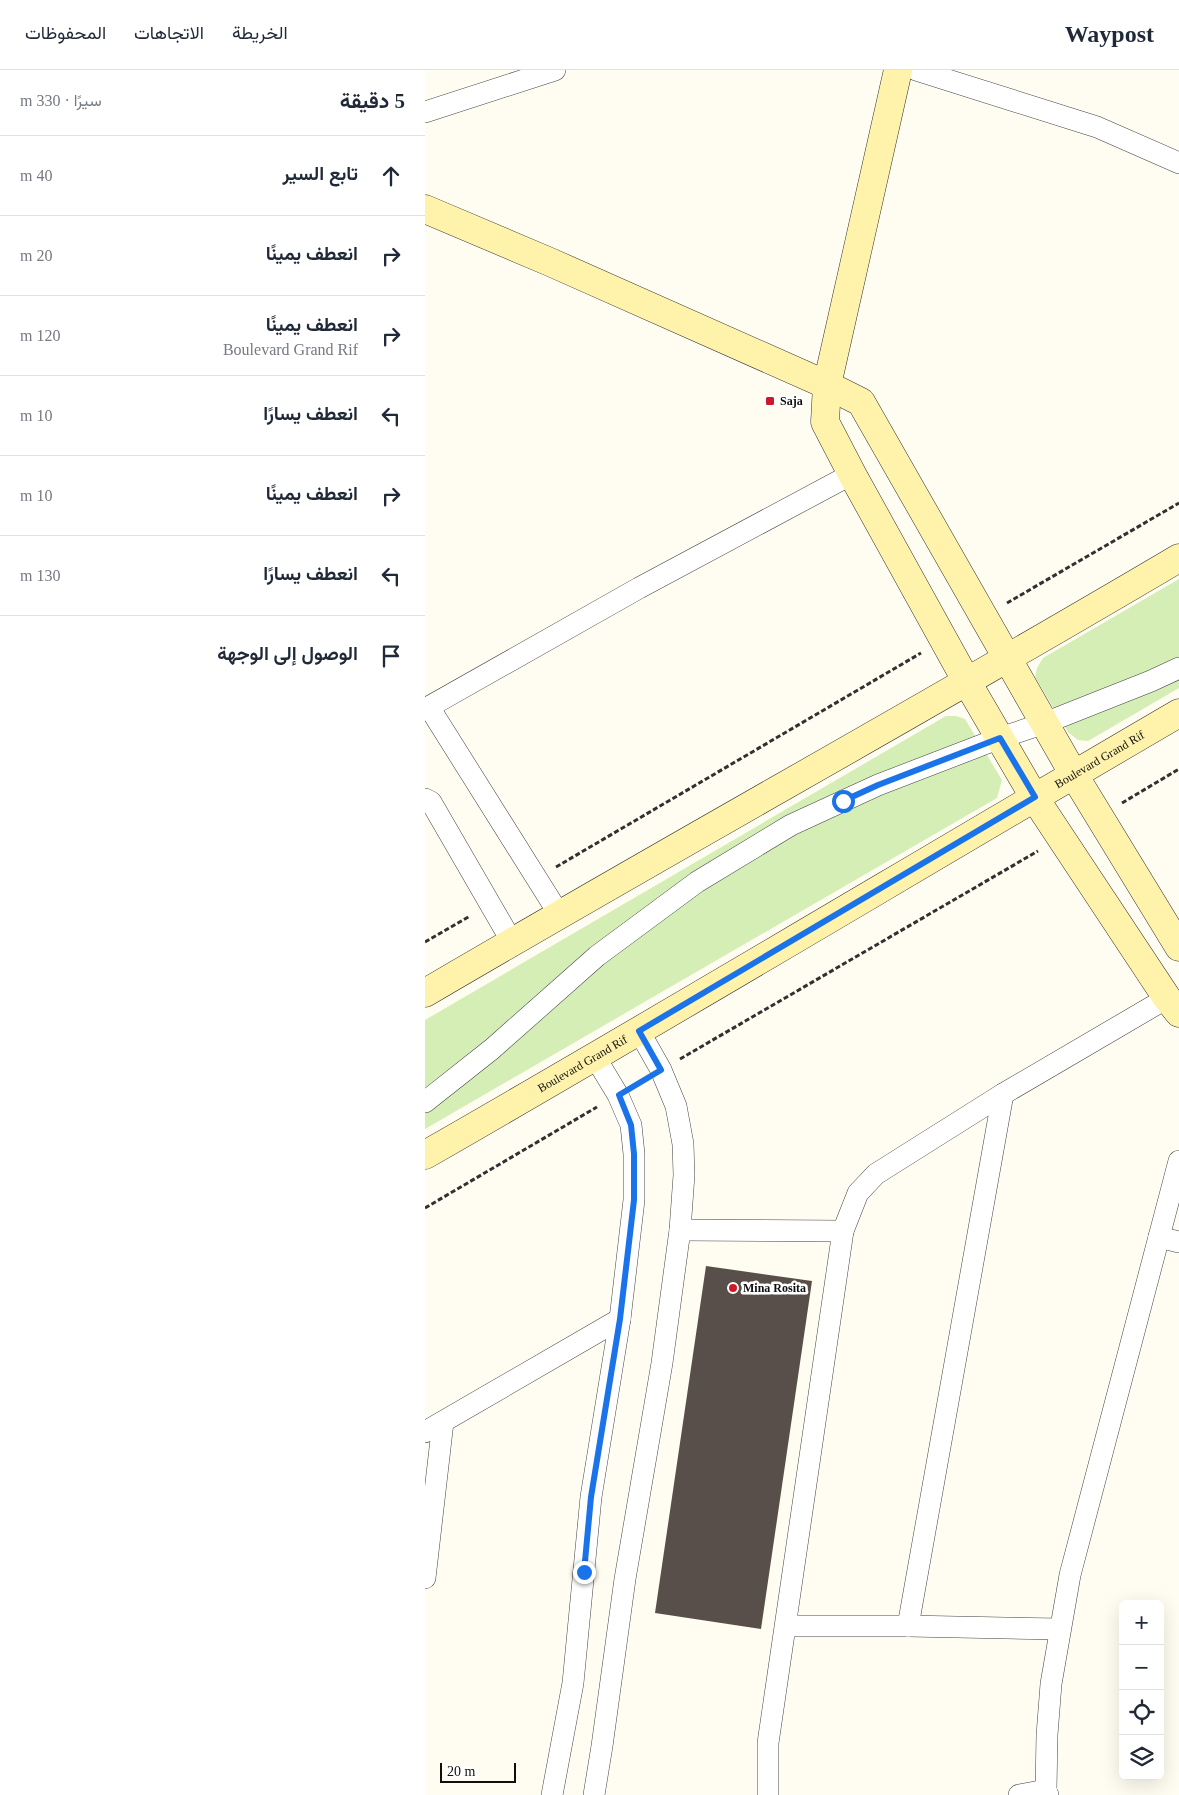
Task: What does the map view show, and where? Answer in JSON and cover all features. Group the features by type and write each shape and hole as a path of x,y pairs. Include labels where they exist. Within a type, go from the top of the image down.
{"street":[{"path":"425,112 555,70"},
{"path":"768,1795 768,1743 843,1231 859,1193 876,1174 1003,1094 1173,1005 1035,797 943,640 851,474 825,422 827,385 898,70"},
{"path":"916,70 1097,127 1179,164"},
{"path":"425,209 559,266 827,385 861,402 1074,775 1179,947"},
{"path":"559,914 427,708 639,588 851,474"},
{"path":"425,993 559,914 1009,659 1179,558"},
{"path":"425,1102 492,1049 597,956 697,882 791,825 878,785 1000,738 1045,723 1179,668"},
{"name":"Boulevard Grand Rif","path":"425,1155 1179,713"},
{"path":"425,799 431,802 512,942"},
{"path":"594,1795 625,1579 662,1363 680,1230 684,1175 683,1144 676,1106 661,1070 639,1031"},
{"path":"552,1795 573,1683 591,1497 620,1319 634,1200 634,1154 631,1125 619,1095 595,1057"},
{"path":"908,1626 1003,1094"},
{"path":"1019,1795 1047,1792 1047,1735 1051,1684 1070,1574 1169,1240 1179,1161"},
{"path":"680,1230 843,1231"},
{"path":"425,1578 434,1427 620,1319"},
{"path":"786,1626 1059,1629"}],"path":[{"path":"984,617 1179,503"},
{"path":"536,878 943,640"},
{"path":"1099,816 1179,769"},
{"path":"661,1070 1062,838"},
{"path":"425,942 490,904"},
{"path":"425,1208 619,1095"}],"green space":[{"path":"1179,579 1179,688 1088,741 1078,740 1068,732 1035,677 1037,668 1043,658"},
{"path":"946,716 956,716 965,719 1002,780 997,798 425,1129 425,1020"}],"building":[{"path":"706,1266 812,1281 761,1629 655,1613"}],"place":[{"name":"Saja","path":"770,401"},
{"name":"Mina Rosita","path":"733,1288"}],"route":[{"path":"584,1572 591,1497 620,1319 634,1200 634,1154 631,1125 619,1095 661,1070 639,1031 1035,797 1000,738 878,785 843,801"}]}
